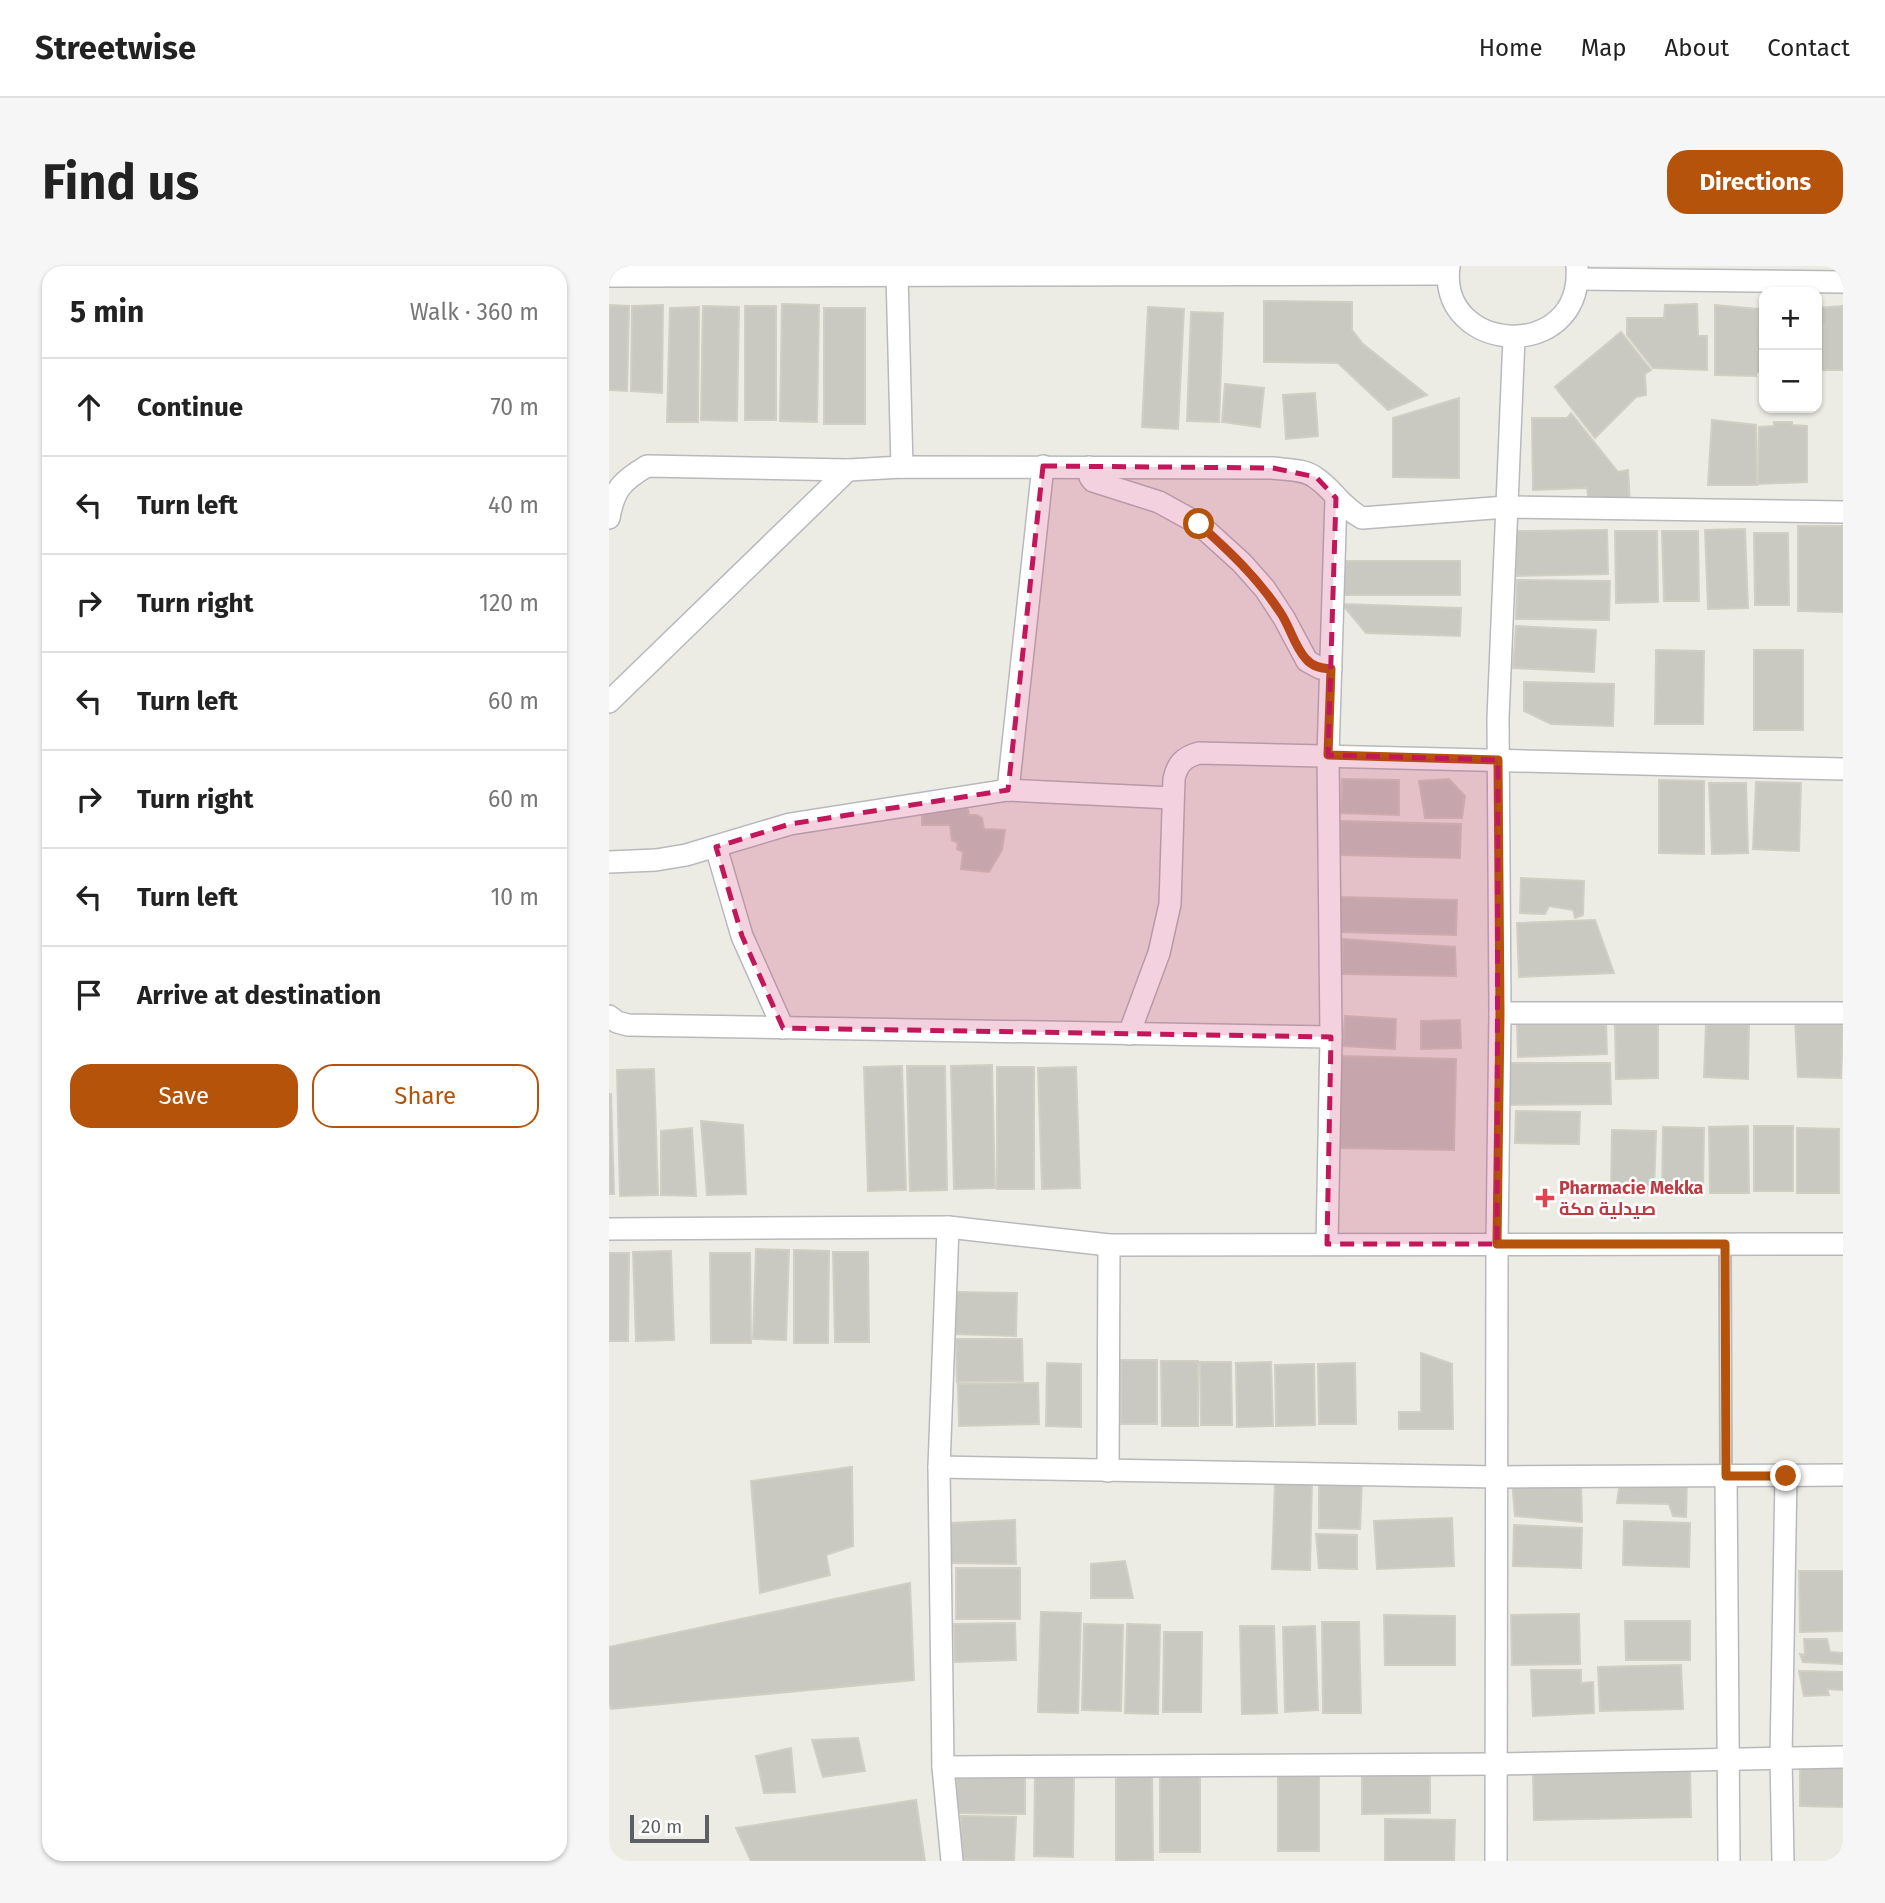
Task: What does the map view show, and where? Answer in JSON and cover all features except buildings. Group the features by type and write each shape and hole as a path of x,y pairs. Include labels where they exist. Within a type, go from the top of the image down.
{"street":[{"path":"609,276 1448,270 1454,299 1468,320 1481,330 1514,338 1533,335 1550,327 1563,314 1573,298 1577,273 1843,282"},
{"path":"897,274 902,467"},
{"path":"1496,1861 1500,1013 1498,760 1514,338"},
{"path":"609,518 617,489 629,477 647,466 848,470 1043,466 1273,468 1301,471 1316,477 1348,510 1362,518 1506,507 1843,512"},
{"path":"1008,790 1043,466"},
{"path":"1089,467 1088,472 1093,481 1159,502 1199,524 1242,563 1265,589 1307,661 1320,668 1331,669"},
{"path":"609,702 848,470"},
{"path":"1327,1244 1331,1037 1328,755 1336,498"},
{"path":"1129,1034 1159,953 1170,904 1172,798 1176,769 1189,755 1328,755 1843,769"},
{"path":"609,862 656,860 716,847 746,835 790,824 1008,790 1172,798"},
{"path":"716,847 742,936 783,1028"},
{"path":"1500,1013 1843,1013"},
{"path":"609,1016 628,1025 1331,1037"},
{"path":"609,1229 949,1227 1109,1245 1843,1244"},
{"path":"949,1227 939,1467 943,1768 952,1861"},
{"path":"1108,1471 1109,1245"},
{"path":"939,1467 1497,1477 1843,1475"},
{"path":"1726,1476 1729,1861"},
{"path":"1783,1861 1781,1757 1786,1476"},
{"path":"943,1768 1843,1757"}],"lane":[{"path":"1725,1244 1726,1476"}],"highlighted area":[{"path":"1043,466 1273,468 1316,477 1336,498 1328,755 1498,760 1497,1244 1327,1244 1331,1037 783,1028 742,936 716,847 790,824 1008,790"}],"place":[{"name":"Pharmacie Mekka صيدلية مكة","path":"1545,1198"}],"route":[{"path":"1199,524 1242,563 1265,589 1307,661 1320,668 1331,669 1328,755 1498,760 1500,1013 1497,1244 1725,1244 1726,1476 1786,1476"}]}
